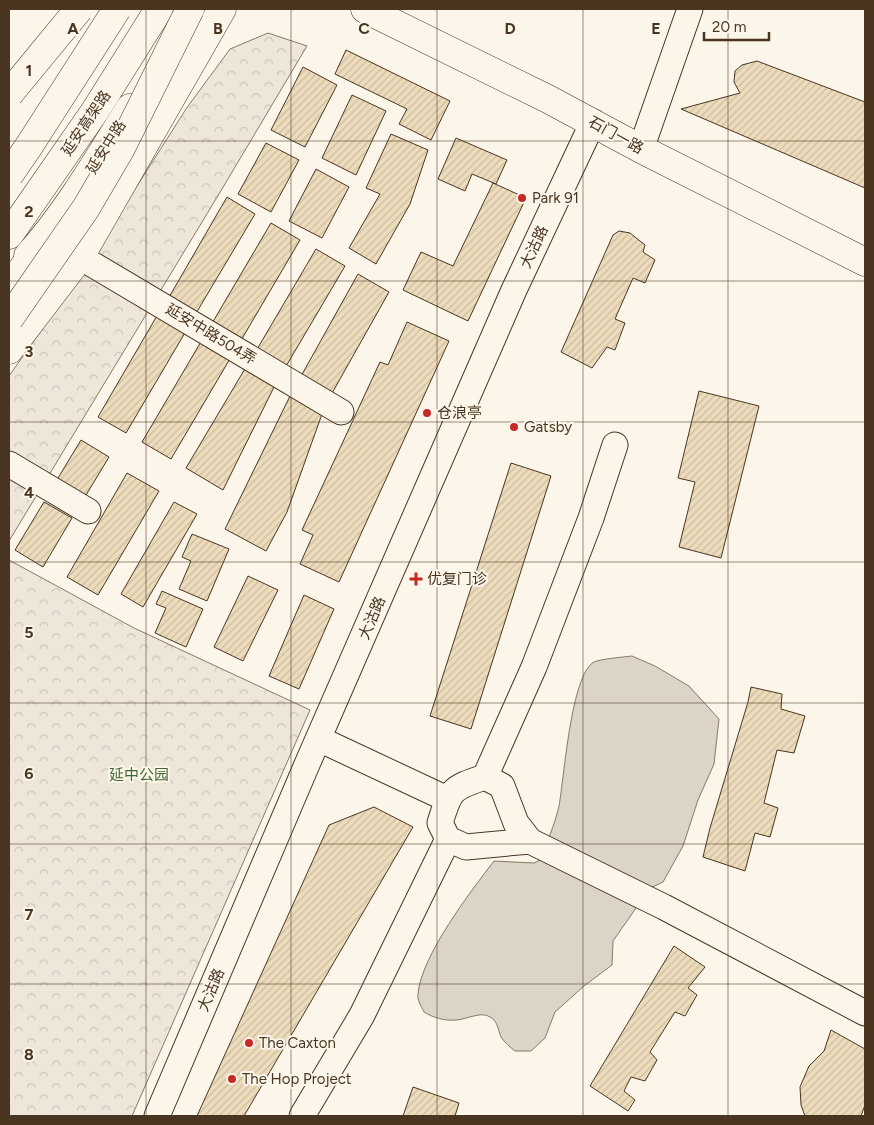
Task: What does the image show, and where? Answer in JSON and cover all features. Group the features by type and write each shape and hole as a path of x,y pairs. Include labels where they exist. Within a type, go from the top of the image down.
{"main road":[{"path":"9,99 68,9"},
{"path":"9,94 79,9"},
{"path":"9,176 63,101 118,9"},
{"path":"9,176 118,9"},
{"name":"延安高架路","path":"9,235 95,111 159,9"},
{"path":"9,319 86,208 120,150 191,9"},
{"name":"延安中路","path":"9,277 45,238 70,203 191,9"},
{"path":"9,350 80,257 222,9"},
{"name":"石门一路","path":"366,9 593,122 641,150 865,262"},
{"path":"9,166 63,101"},
{"path":"9,287 45,238"}],"street":[{"path":"641,150 690,9"},
{"name":"大沽路","path":"157,1116 514,290 593,122"},
{"name":"延安中路504弄","path":"80,257 341,412"},
{"path":"533,842 466,847 448,839 440,823 448,799 459,786 485,776 534,667 615,446"},
{"path":"9,464 88,511"},
{"path":"319,739 448,799"},
{"path":"485,776 502,786 516,823 533,842 664,907 865,1013"},
{"path":"302,1116 362,1015 448,839"}],"green space":[{"path":"268,33 307,46 9,541 9,376 79,277 186,109 230,49"},
{"name":"延中公园","path":"9,560 134,628 310,710 132,1116 9,1116"}],"shaded area":[{"path":"632,656 655,666 689,686 719,719 714,764 698,800 683,846 663,882 646,890 613,941 612,965 584,986 555,1012 545,1038 531,1051 515,1051 502,1039 495,1021 487,1015 448,1020 424,1012 418,994 428,961 448,924 484,874 494,861 534,863 540,860 559,806 574,706 586,671 597,661"}],"building":[{"path":"346,50 450,101 431,140 399,124 407,109 335,74"},
{"path":"757,61 865,102 865,188 681,109 740,93 734,82 735,71 742,65"},
{"path":"303,67 337,85 305,147 271,130"},
{"path":"352,95 386,111 356,175 322,158"},
{"path":"391,134 428,150 410,204 376,264 349,248 380,194 366,188"},
{"path":"456,138 507,160 496,184 472,174 465,191 438,179"},
{"path":"266,143 299,160 271,212 238,194"},
{"path":"316,169 349,187 322,238 289,221"},
{"path":"493,183 526,198 468,321 403,290 421,252 453,266"},
{"path":"227,197 255,214 195,315 168,299"},
{"path":"271,223 300,240 240,342 211,325"},
{"path":"619,231 630,233 645,245 643,252 655,260 645,283 633,278 615,319 625,323 615,350 607,347 592,368 561,352 613,235"},
{"path":"316,249 345,266 285,368 256,351"},
{"path":"358,274 389,292 331,395 300,378"},
{"path":"158,314 186,331 126,433 98,417"},
{"path":"407,322 449,341 339,582 300,564 313,535 302,530 380,362 388,365"},
{"path":"202,340 231,357 171,459 142,442"},
{"path":"246,367 275,385 223,490 186,468"},
{"path":"699,391 759,406 721,558 679,547 695,482 678,478"},
{"path":"290,396 322,414 287,512 266,551 225,529"},
{"path":"81,440 109,457 83,500 55,483"},
{"path":"511,463 551,476 471,729 430,716"},
{"path":"127,473 159,491 98,595 67,577"},
{"path":"44,502 72,518 43,567 15,550"},
{"path":"174,502 197,514 143,607 121,594"},
{"path":"192,534 229,549 207,601 179,589 191,561 182,557"},
{"path":"248,576 278,590 243,661 214,647"},
{"path":"162,591 203,609 186,647 155,633 166,608 156,604"},
{"path":"304,595 334,609 299,689 269,676"},
{"path":"751,687 782,694 781,709 805,716 794,753 777,750 764,803 778,808 770,837 755,833 745,871 703,857"},
{"path":"374,807 413,827 244,1116 197,1116 329,825"},
{"path":"674,946 705,967 688,988 697,995 685,1016 675,1012 650,1052 657,1060 645,1081 631,1077 624,1091 635,1100 628,1111 590,1086"},
{"path":"831,1030 865,1049 865,1105 861,1116 805,1116 801,1105 800,1087 809,1066 824,1051"},
{"path":"413,1087 459,1103 455,1116 403,1116"}],"place":[{"name":"Park 91","path":"522,198"},
{"name":"仓浪亭","path":"427,413"},
{"name":"Gatsby","path":"514,427"},
{"name":"优复门诊","path":"416,579"},
{"name":"The Caxton","path":"249,1043"},
{"name":"The Hop Project","path":"232,1079"}]}
